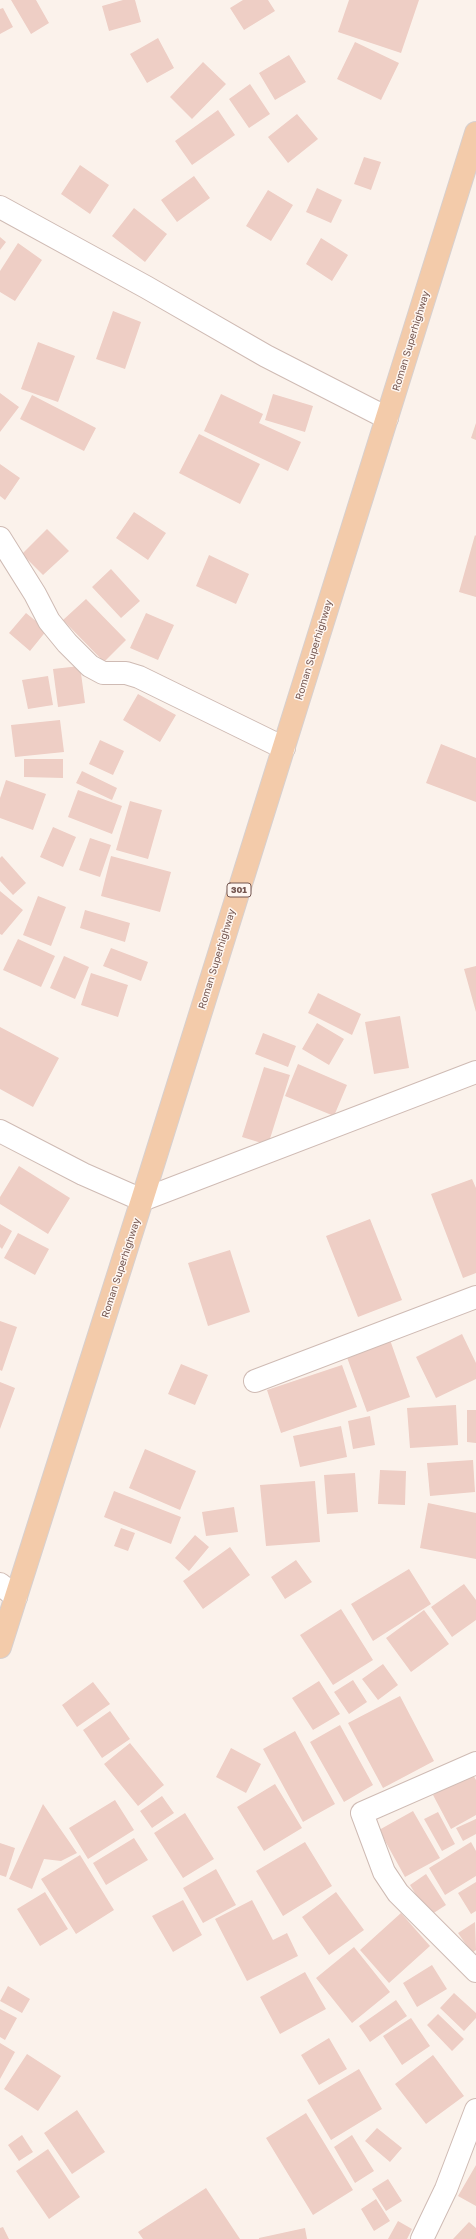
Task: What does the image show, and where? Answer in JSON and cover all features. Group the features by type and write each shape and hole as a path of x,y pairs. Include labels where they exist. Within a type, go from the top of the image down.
{"main road":[{"name":"Roman Superhighway","path":"0,1647 8,1591 142,1200 476,133"}],"street":[{"path":"0,207 266,356 387,418"},
{"path":"0,538 35,594 49,621 67,643 90,666 103,673 126,673 139,677 284,748"},
{"path":"0,1132 82,1174 142,1200 476,1072"},
{"path":"255,1381 476,1297"},
{"path":"476,1764 362,1813 384,1872 398,1893 476,1971"},
{"path":"422,2239 446,2188 476,2110"}],"building":[{"path":"11,0 36,0 49,23 31,34"},
{"path":"123,0 135,0 141,22 109,31 102,6"},
{"path":"243,0 268,0 275,11 244,30 230,8"},
{"path":"349,0 419,0 401,53 338,32"},
{"path":"3,8 13,27 0,34 0,9"},
{"path":"158,38 174,68 147,83 130,54"},
{"path":"355,42 399,63 381,100 337,79"},
{"path":"289,55 306,82 275,100 259,73"},
{"path":"203,62 226,84 192,119 170,97"},
{"path":"250,84 270,114 249,128 229,99"},
{"path":"218,110 235,135 192,165 175,141"},
{"path":"297,114 318,139 288,163 268,137"},
{"path":"364,157 381,162 371,190 354,184"},
{"path":"80,165 109,185 90,214 61,194"},
{"path":"194,176 210,198 177,222 161,200"},
{"path":"317,188 342,200 331,223 306,212"},
{"path":"268,190 293,205 271,241 246,226"},
{"path":"134,208 167,234 145,262 112,236"},
{"path":"0,237 6,242 0,250"},
{"path":"321,238 348,255 332,281 306,264"},
{"path":"18,243 42,260 15,301 0,292 0,271"},
{"path":"113,311 141,322 125,369 96,359"},
{"path":"38,342 75,356 58,402 21,389"},
{"path":"0,393 19,407 0,432"},
{"path":"221,394 263,414 259,423 301,442 288,471 204,431"},
{"path":"273,394 313,406 305,432 265,420"},
{"path":"32,395 96,428 84,451 20,419"},
{"path":"476,423 476,440 471,438"},
{"path":"199,434 260,464 240,504 179,473"},
{"path":"0,464 20,478 5,500 0,496"},
{"path":"134,512 166,533 148,560 116,538"},
{"path":"47,529 69,551 43,575 22,554"},
{"path":"475,535 476,536 476,597 459,592"},
{"path":"209,555 249,574 236,604 196,586"},
{"path":"111,569 140,601 121,618 92,587"},
{"path":"86,599 126,640 104,662 63,620"},
{"path":"26,613 47,630 30,651 9,633"},
{"path":"146,613 174,625 158,660 130,648"},
{"path":"80,666 85,703 58,707 53,669"},
{"path":"48,676 53,705 28,709 22,680"},
{"path":"138,694 176,715 160,742 123,720"},
{"path":"60,720 64,752 15,757 11,725"},
{"path":"100,740 124,751 113,775 89,764"},
{"path":"441,744 476,758 476,802 426,783"},
{"path":"24,759 63,759 63,778 24,777"},
{"path":"82,771 117,788 112,800 76,783"},
{"path":"6,780 46,794 33,830 0,818 0,798"},
{"path":"78,790 122,806 112,834 68,817"},
{"path":"130,801 162,810 148,859 116,850"},
{"path":"53,827 76,837 63,867 40,857"},
{"path":"90,838 111,845 100,877 79,870"},
{"path":"2,856 26,883 13,895 0,881 0,858"},
{"path":"111,856 171,872 160,912 101,896"},
{"path":"0,891 23,910 2,935 0,934"},
{"path":"38,896 66,907 51,946 23,935"},
{"path":"85,910 130,923 125,942 80,928"},
{"path":"18,939 55,956 41,987 3,970"},
{"path":"111,948 148,962 141,981 103,966"},
{"path":"64,956 89,967 75,999 50,988"},
{"path":"476,966 476,1012 464,969"},
{"path":"91,973 128,985 118,1017 81,1005"},
{"path":"318,993 361,1014 352,1035 308,1013"},
{"path":"400,1016 409,1068 374,1074 365,1022"},
{"path":"317,1023 344,1039 329,1065 302,1049"},
{"path":"0,1027 59,1058 33,1107 0,1089"},
{"path":"263,1033 296,1046 288,1067 255,1054"},
{"path":"298,1064 347,1085 334,1116 285,1096"},
{"path":"264,1067 290,1075 268,1145 242,1137"},
{"path":"19,1166 70,1198 48,1234 0,1204 0,1197"},
{"path":"472,1179 476,1188 476,1273 463,1278 431,1194"},
{"path":"370,1219 402,1300 358,1317 326,1236"},
{"path":"0,1224 12,1231 2,1249 0,1247"},
{"path":"18,1233 49,1249 35,1275 4,1258"},
{"path":"230,1250 250,1312 208,1326 188,1263"},
{"path":"0,1321 17,1327 2,1371 0,1370"},
{"path":"462,1334 476,1363 476,1379 436,1398 416,1357"},
{"path":"389,1337 410,1397 367,1412 345,1352"},
{"path":"181,1364 208,1375 195,1405 168,1394"},
{"path":"342,1365 357,1407 281,1433 267,1390"},
{"path":"0,1382 15,1388 0,1429"},
{"path":"456,1405 458,1445 410,1448 407,1408"},
{"path":"467,1410 476,1410 476,1443 467,1442"},
{"path":"370,1416 375,1445 353,1449 348,1421"},
{"path":"341,1426 347,1457 300,1467 293,1436"},
{"path":"145,1449 196,1471 180,1510 129,1488"},
{"path":"473,1460 475,1492 430,1496 427,1463"},
{"path":"380,1470 406,1471 405,1505 378,1504"},
{"path":"355,1473 358,1512 327,1514 324,1475"},
{"path":"315,1481 320,1542 266,1546 260,1485"},
{"path":"114,1491 181,1517 171,1544 104,1517"},
{"path":"428,1503 476,1513 476,1559 420,1548"},
{"path":"234,1507 238,1532 206,1536 202,1512"},
{"path":"121,1528 135,1533 128,1551 114,1546"},
{"path":"195,1535 209,1547 189,1571 175,1558"},
{"path":"230,1547 250,1575 203,1609 183,1581"},
{"path":"296,1560 312,1582 285,1599 271,1577"},
{"path":"409,1569 431,1604 373,1641 351,1604"},
{"path":"464,1584 476,1600 476,1620 452,1637 431,1607"},
{"path":"341,1609 373,1660 333,1685 300,1635"},
{"path":"424,1610 449,1644 411,1672 386,1638"},
{"path":"383,1664 398,1685 378,1700 362,1679"},
{"path":"353,1680 367,1702 349,1714 334,1692"},
{"path":"319,1681 340,1714 313,1730 292,1698"},
{"path":"93,1682 110,1704 77,1727 62,1705"},
{"path":"400,1696 434,1761 383,1788 348,1723"},
{"path":"110,1711 130,1739 102,1758 83,1730"},
{"path":"340,1725 373,1785 344,1802 310,1742"},
{"path":"295,1731 335,1804 303,1822 263,1749"},
{"path":"130,1743 164,1785 138,1806 104,1764"},
{"path":"231,1748 261,1764 246,1793 216,1777"},
{"path":"472,1773 476,1780 476,1815 451,1829 433,1795"},
{"path":"275,1784 302,1828 264,1851 237,1807"},
{"path":"162,1796 174,1813 152,1828 140,1811"},
{"path":"115,1800 134,1830 88,1859 69,1828"},
{"path":"43,1804 77,1853 61,1861 44,1859 32,1889 9,1879"},
{"path":"413,1811 440,1858 405,1877 379,1830"},
{"path":"438,1812 455,1844 442,1851 424,1819"},
{"path":"185,1813 214,1859 183,1878 154,1833"},
{"path":"476,1819 476,1834 463,1841 456,1828"},
{"path":"134,1838 148,1860 106,1885 93,1863"},
{"path":"305,1842 332,1886 283,1916 256,1871"},
{"path":"471,1842 476,1851 476,1876 445,1895 429,1868"},
{"path":"0,1843 15,1848 6,1877 0,1875"},
{"path":"80,1855 114,1910 76,1934 41,1879"},
{"path":"216,1869 236,1905 203,1923 183,1888"},
{"path":"426,1874 446,1905 429,1916 410,1885"},
{"path":"476,1882 476,1911 471,1914 458,1893"},
{"path":"45,1892 68,1929 40,1946 17,1909"},
{"path":"336,1892 364,1930 329,1955 302,1917"},
{"path":"183,1900 202,1935 173,1952 152,1916"},
{"path":"252,1900 273,1940 287,1933 298,1956 247,1981 215,1919"},
{"path":"401,1913 430,1946 389,1983 360,1950"},
{"path":"475,1922 476,1950 472,1953 458,1933"},
{"path":"354,1947 390,1992 352,2023 316,1978"},
{"path":"432,1965 447,1989 417,2007 403,1983"},
{"path":"305,1972 326,2009 280,2034 260,1997"},
{"path":"8,1986 30,1999 22,2013 0,2001"},
{"path":"454,1993 476,2013 476,2018 464,2031 440,2008"},
{"path":"396,2000 407,2016 370,2042 359,2026"},
{"path":"0,2009 17,2018 5,2040 0,2037"},
{"path":"438,2014 464,2039 452,2051 427,2025"},
{"path":"411,2018 430,2046 402,2065 383,2036"},
{"path":"329,2038 347,2069 319,2085 301,2055"},
{"path":"0,2043 15,2052 0,2079"},
{"path":"27,2054 61,2076 38,2111 4,2089"},
{"path":"433,2055 464,2096 426,2124 395,2084"},
{"path":"359,2069 382,2109 331,2140 307,2100"},
{"path":"77,2110 105,2152 72,2174 44,2133"},
{"path":"306,2113 353,2190 313,2215 266,2138"},
{"path":"377,2128 402,2148 390,2162 365,2141"},
{"path":"22,2135 33,2152 19,2161 8,2145"},
{"path":"352,2135 374,2171 355,2183 334,2147"},
{"path":"48,2149 80,2197 49,2219 16,2171"},
{"path":"476,2165 476,2206 458,2196"},
{"path":"388,2179 402,2201 386,2211 372,2189"},
{"path":"206,2188 240,2239 143,2239 138,2232"},
{"path":"376,2199 390,2221 374,2231 361,2209"},
{"path":"398,2221 412,2229 407,2239 388,2239"},
{"path":"469,2222 476,2228 476,2239 453,2239"},
{"path":"3,2227 9,2239 0,2239 0,2228"},
{"path":"305,2228 307,2239 259,2239 259,2238"}]}
